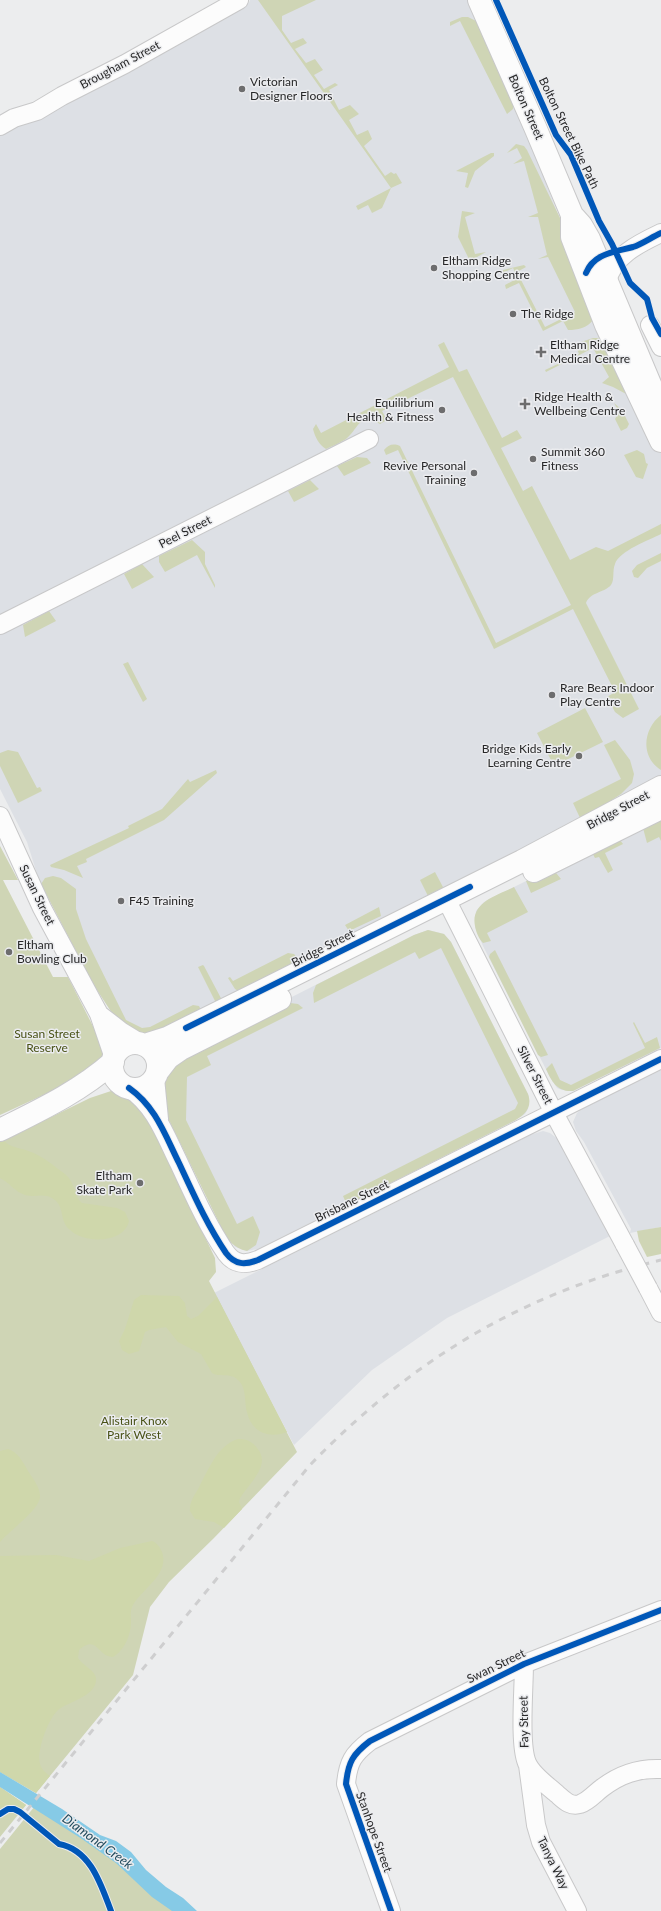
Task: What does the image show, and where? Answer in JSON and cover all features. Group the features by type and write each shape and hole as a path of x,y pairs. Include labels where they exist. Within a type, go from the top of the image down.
{"main road":[{"name":"Bolton Street","path":"479,0 572,215 572,238 591,266 607,282 661,410"},
{"name":"Bolton Street","path":"591,266 618,354 661,441"},
{"name":"Bridge Street","path":"156,1074 168,1058 181,1049 449,906 661,787"},
{"name":"Bridge Street","path":"142,1044 167,1038 661,808"},
{"path":"0,1130 64,1098 90,1081 113,1060 122,1047 133,1043 142,1044 152,1050 156,1056 156,1074 144,1087 102,1087 64,1098"},
{"path":"113,1060 114,1075 126,1087"}],"street":[{"name":"Brougham Street","path":"0,126 14,118 37,111 239,0"},
{"path":"591,266 613,251 633,247 661,233"},
{"path":"607,282 612,268 633,247"},
{"path":"650,325 661,346"},
{"name":"Peel Street","path":"0,625 369,439"},
{"name":"Susan Street","path":"0,816 46,915 100,1014 113,1060"},
{"name":"Silver Street","path":"449,906 554,1113 661,1313"},
{"name":"Susan Street","path":"100,1014 122,1032 142,1044"},
{"name":"Brisbane Street","path":"126,1087 145,1100 160,1122 179,1164 222,1248 232,1260 246,1264 258,1260 661,1059"},
{"name":"Brisbane Street","path":"156,1074 160,1122"},
{"name":"Swan Street","path":"351,1759 358,1750 370,1741 524,1664 661,1610"},
{"name":"Fay Street","path":"524,1664 523,1750 528,1765 569,1804 578,1805 586,1801 601,1788 625,1774 636,1770 661,1769"},
{"name":"Stanhope Street","path":"351,1759 347,1771 347,1790 391,1911"},
{"name":"Tanya Way","path":"528,1765 536,1825 541,1842 577,1911"}],"shaded area":[{"path":"250,0 467,0 530,142 578,266 661,449 661,780 161,1035 118,1022 93,984 39,880 27,842 0,789 0,136 12,130 13,125 37,118 150,61 215,21 249,3"},
{"path":"661,814 661,1048 573,1091 562,1090 557,1088 550,1077 483,946 475,927 476,911 484,902"},
{"path":"428,930 444,934 451,942 528,1094 528,1109 525,1114 512,1122 258,1249 247,1251 235,1247 222,1229 161,1083 282,1002 414,935"},
{"path":"661,1070 661,1227 630,1233 631,1229 584,1142 576,1131 573,1122 577,1113 582,1109"},
{"path":"543,1131 550,1133 559,1140 610,1236 447,1318 372,1370 294,1445 214,1293 530,1135"}],"green space":[{"path":"258,0 316,0 282,16 282,30 291,43 303,38 307,43 295,49 306,63 315,59 323,70 314,75 324,89 335,83 338,85 329,90 339,110 350,105 359,114 349,120 357,135 368,130 372,139 364,146 385,176 391,172 394,174 396,173 402,183 391,188"},
{"path":"462,17 468,17 476,21 513,104 513,109 507,114 460,21 450,26 450,22"},
{"path":"516,144 524,146 527,150 561,220 578,266 593,320 582,328 568,330 563,321 543,331 519,283 506,289 505,285 518,278 513,268 503,273 503,270 524,265 526,267 517,272 545,327 575,312 548,257 538,259 547,255 538,217 528,217 538,213 524,161 513,164 522,158 517,148 507,153"},
{"path":"491,153 494,153 494,156 475,171 468,188 465,187 468,173 456,171"},
{"path":"391,188 382,208 372,213 368,205 358,210 356,206"},
{"path":"462,211 475,213 465,217 475,254 486,252 470,261 458,237"},
{"path":"593,338 602,338 628,395 602,383 609,377 593,348 546,372 545,370 579,354 575,344"},
{"path":"444,342 459,372 467,369 502,438 517,430 522,438 501,448 523,491 532,486 570,560 596,547 608,551 661,524 661,534 628,550 618,559 614,567 611,585 588,599 586,603 639,709 623,718 615,712 607,697 615,692 573,609 494,649 398,450 386,455 384,450 387,447 391,445 400,446 496,643 571,605 453,377 382,411 387,420 380,424 368,420 363,421 346,439 326,449 316,438 313,429 316,424 321,433 449,367 438,345"},
{"path":"614,403 622,410 629,424 627,428 621,431 615,419 619,412"},
{"path":"637,450 644,454 646,463 648,464 643,479 636,477 624,455"},
{"path":"357,457 367,458 371,463 344,476 337,466"},
{"path":"310,480 319,489 294,502 288,491"},
{"path":"192,540 205,552 205,564 215,588 197,555 165,572 159,562 159,556"},
{"path":"661,553 661,561 647,568 638,578 634,577 632,571 637,565"},
{"path":"142,564 154,577 132,589 124,574"},
{"path":"49,611 56,621 25,637 23,625"},
{"path":"128,662 147,699 143,702 123,664"},
{"path":"585,708 603,742 554,766 537,733"},
{"path":"661,715 661,770 650,758 646,743 650,728"},
{"path":"615,740 630,760 634,774 632,783 621,794 581,820 573,803 621,779 604,745"},
{"path":"8,750 18,752 37,788 40,787 42,791 18,803 0,766 0,753"},
{"path":"216,770 217,773 164,820 86,859 87,862 77,866 83,878 64,870 51,867 50,865 129,828 128,826 162,809 188,779 190,782"},
{"path":"661,814 661,841 659,837 647,843 643,828"},
{"path":"620,840 623,844 605,853 613,870 608,873 599,857 595,858 590,849"},
{"name":"Susan Street Reserve","path":"0,846 18,880 3,880 53,977 68,977 101,1042 103,1058 63,1086 0,1115"},
{"path":"552,868 561,879 531,893 526,881"},
{"path":"435,872 444,889 430,900 420,880"},
{"path":"53,876 61,878 76,889 76,909 86,939 126,1020 142,1028 150,1027 193,1005 199,1006 202,1012 146,1037 118,1022 93,984 41,884 45,878"},
{"path":"514,887 528,912 487,933 491,941 483,943 480,940 475,926 477,911 487,900"},
{"path":"379,907 381,916 349,931 345,925"},
{"path":"428,930 444,934 451,942 528,1094 528,1107 524,1114 512,1122 347,1205 343,1196 515,1109 518,1103 441,948 419,959 415,952 314,1003 313,993 316,985 414,935"},
{"path":"495,950 548,1055 541,1057 538,1055 489,957"},
{"path":"288,953 294,954 300,961 243,994 235,989 228,978 230,977 233,981"},
{"path":"203,965 223,1002 216,1003 198,967"},
{"path":"282,1002 298,1004 303,1008 207,1056 211,1065 187,1077 186,1120 237,1224 253,1216 260,1232 256,1245 247,1251 235,1246 226,1237 166,1114 161,1089 167,1067"},
{"path":"634,1022 645,1043 657,1037 660,1048 573,1091 567,1091 559,1088 550,1078 546,1069 552,1063 560,1080 571,1085 645,1048 633,1023"},
{"name":"Alistair Knox Park West","path":"111,1091 125,1093 145,1112 215,1258 216,1272 209,1281 297,1452 169,1582 150,1607 133,1675 36,1793 0,1772 0,1142 90,1098"},
{"path":"3,1140 6,1143 40,1156 65,1174 71,1181 77,1197 82,1203 117,1208 125,1212 129,1221 126,1229 112,1238 102,1239 93,1239 75,1234 66,1226 60,1206 55,1200 48,1196 29,1196 21,1194 0,1178 0,1142"},
{"path":"661,1227 661,1254 647,1257 639,1241 637,1231"},
{"path":"141,1295 179,1296 185,1303 187,1316 191,1319 198,1316 217,1297 287,1432 274,1435 267,1434 252,1425 246,1408 244,1391 241,1383 232,1376 212,1373 201,1354 178,1342 166,1327 145,1332 139,1351 129,1354 122,1350 119,1341 125,1329 134,1300"},
{"path":"238,1439 251,1442 261,1454 262,1461 258,1474 240,1498 239,1502 242,1509 224,1528 214,1522 195,1519 190,1511 191,1503 208,1470 220,1451 231,1442"},
{"path":"8,1449 15,1452 22,1461 38,1486 40,1496 35,1507 24,1520 0,1542 0,1451"},
{"path":"152,1541 158,1545 162,1552 162,1568 132,1607 130,1632 124,1647 113,1657 104,1654 94,1645 90,1644 79,1650 78,1658 95,1675 95,1684 87,1694 58,1710 50,1721 41,1744 39,1759 41,1768 50,1776 36,1793 0,1772 0,1556 56,1555 89,1561 120,1548"},
{"path":"0,1787 26,1805 0,1837"},
{"path":"0,1787 26,1805 20,1812 14,1813 0,1810"},
{"path":"39,1801 189,1911 0,1911 0,1849"}],"water":[{"name":"Diamond Creek","path":"0,1772 62,1809 100,1835 116,1841 131,1852 146,1870 166,1887 183,1898 197,1911 172,1911 152,1897 116,1863 82,1839 0,1787"}],"railway":[{"path":"0,1843 310,1465 348,1428 428,1363 470,1336 515,1312 561,1292 610,1274 661,1260"}],"cycle path":[{"name":"Bolton Street Bike Path","path":"496,0 556,135 571,155 599,221 612,244 630,283 647,299 652,318 661,334"},
{"path":"586,273 594,261 600,257 612,252 636,246 661,233"},
{"path":"186,1028 470,887"},
{"path":"129,1088 146,1104 159,1122 201,1209 226,1253 237,1262 249,1263 258,1260 661,1059"},
{"path":"391,1911 346,1784 350,1764 359,1750 370,1741 524,1664 661,1610"},
{"path":"0,1814 8,1809 14,1809 20,1812 59,1844 79,1853 87,1861 99,1880 111,1911"}],"place":[{"name":"Victorian Designer Floors","path":"242,89"},
{"name":"Eltham Ridge Shopping Centre","path":"434,268"},
{"name":"The Ridge","path":"513,314"},
{"name":"Eltham Ridge Medical Centre","path":"541,352"},
{"name":"Ridge Health & Wellbeing Centre","path":"525,404"},
{"name":"Equilibrium Health & Fitness","path":"442,410"},
{"name":"Summit 360 Fitness","path":"533,459"},
{"name":"Revive Personal Training","path":"474,473"},
{"name":"Rare Bears Indoor Play Centre","path":"552,695"},
{"name":"Bridge Kids Early Learning Centre","path":"579,756"},
{"name":"F45 Training","path":"121,901"},
{"name":"Eltham Bowling Club","path":"9,952"},
{"name":"Eltham Skate Park","path":"140,1183"}]}
